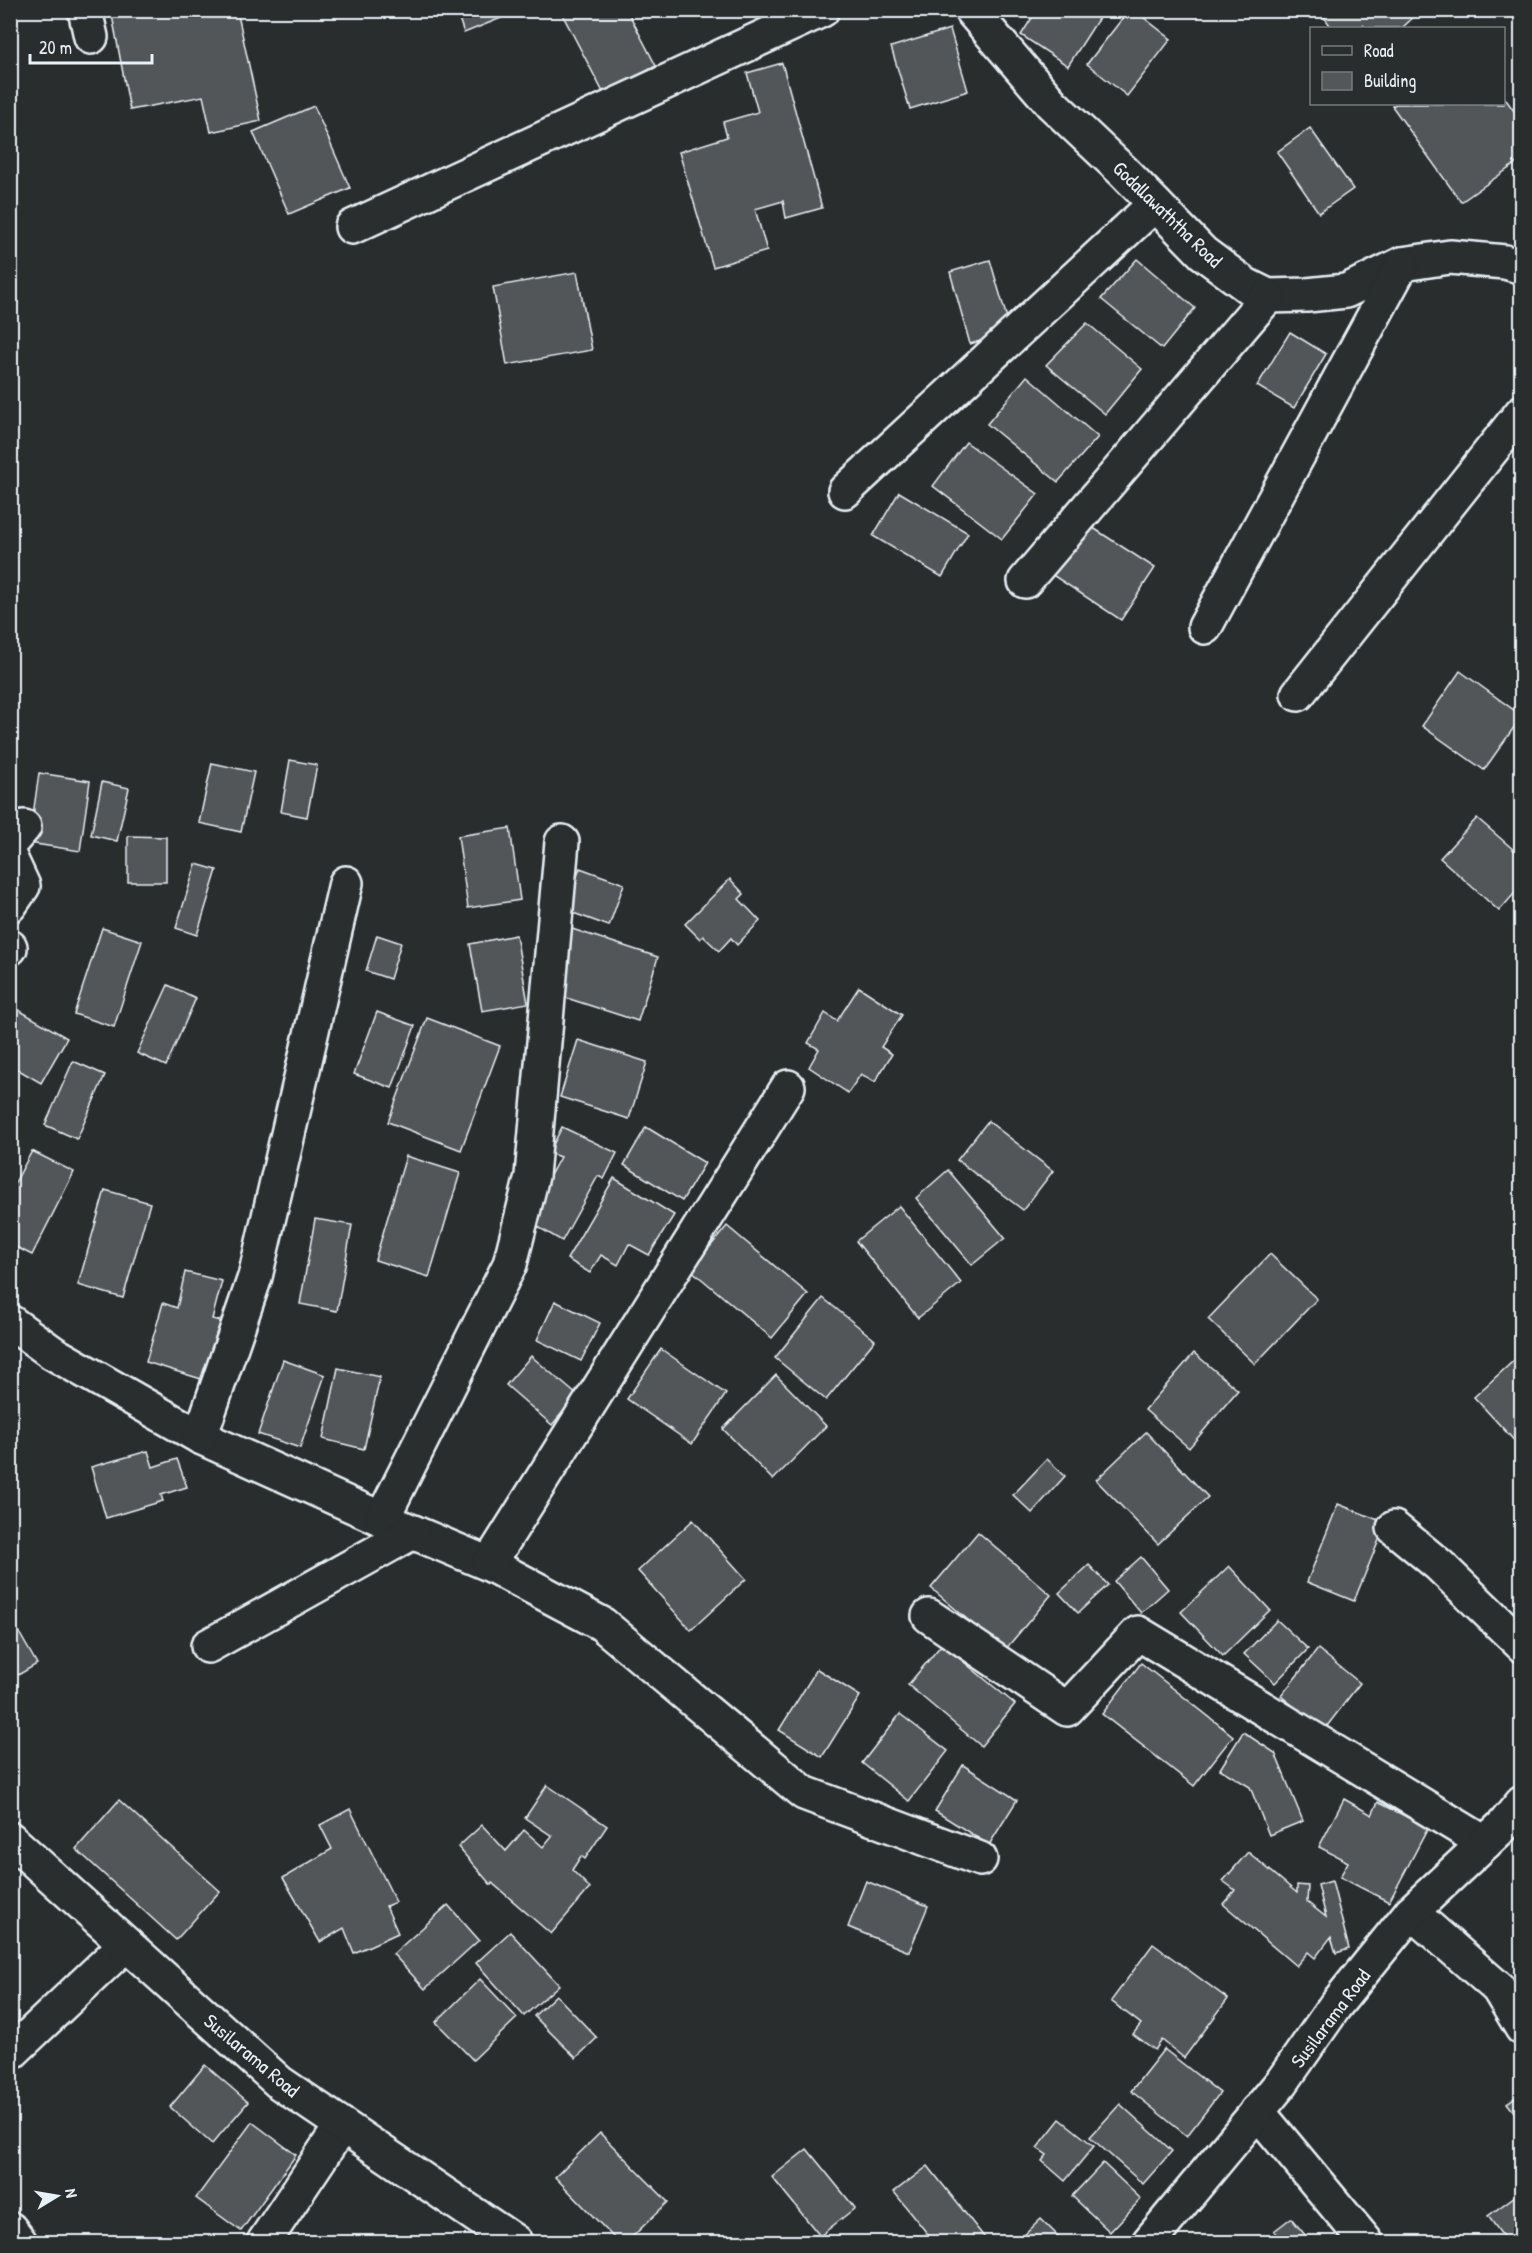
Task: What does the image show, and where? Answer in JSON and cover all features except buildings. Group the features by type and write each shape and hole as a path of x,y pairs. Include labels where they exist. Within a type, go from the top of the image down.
{"street":[{"path":"352,227 822,10"},
{"name":"Godallawaththa Road","path":"970,10 1052,104 1124,172 1203,253 1246,285 1268,296 1307,296 1346,291 1402,264 1450,257 1505,262 1521,267"},
{"path":"845,491 1155,204"},
{"path":"1205,627 1402,264"},
{"path":"1025,581 1268,296"},
{"path":"1298,694 1521,412"},
{"path":"382,1519 510,1264 532,1176 562,842"},
{"path":"10,858 23,886 10,905"},
{"path":"200,1437 255,1277 346,883"},
{"path":"489,1564 788,1087"},
{"path":"10,1322 53,1353 200,1437 382,1519 489,1564 602,1624 804,1793 980,1859"},
{"path":"1394,1528 1439,1565 1521,1645"},
{"path":"208,1646 413,1532"},
{"path":"929,1616 1067,1709 1138,1633 1485,1843"},
{"name":"Susilarama Road","path":"1149,2242 1282,2082 1335,2006 1411,1912 1504,1825 1521,1803"},
{"name":"Susilarama Road","path":"10,1839 280,2083 514,2242"},
{"path":"1411,1912 1498,1988 1521,2028"},
{"path":"10,2054 126,1944"},
{"path":"1257,2111 1366,2242"},
{"path":"264,2242 342,2125"},
{"path":"10,2229 20,2242"}]}
